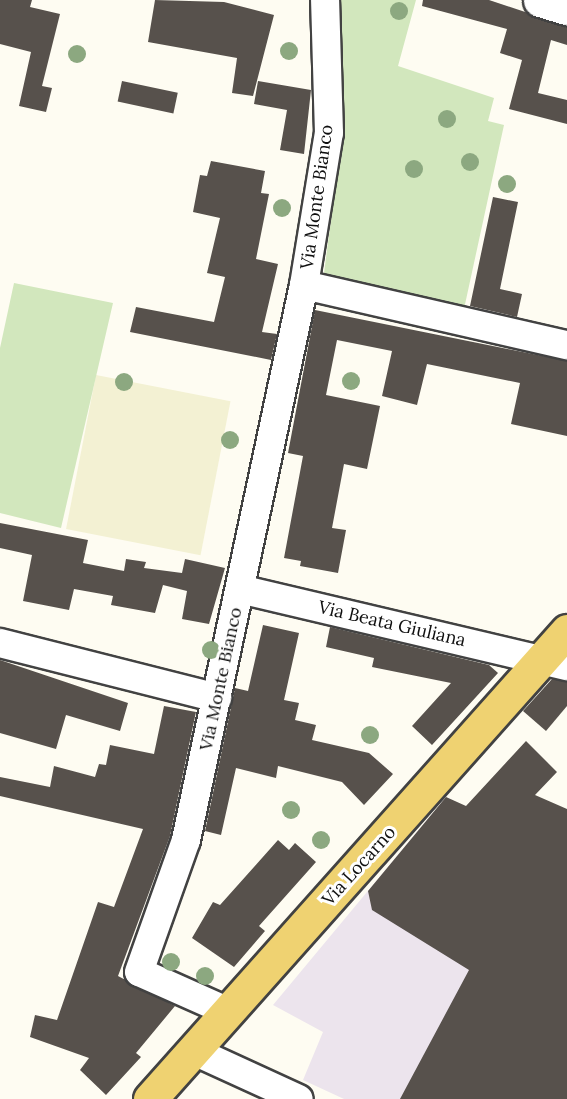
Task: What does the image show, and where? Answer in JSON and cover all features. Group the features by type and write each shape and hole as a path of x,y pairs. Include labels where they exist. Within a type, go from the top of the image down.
{"main road":[{"name":"Via Locarno","path":"150,1099 555,663 567,631"}],"street":[{"name":"Via Monte Bianco","path":"229,1012 139,972 186,840 304,285 329,133 325,0"},
{"path":"540,0 567,8"},
{"name":"Via Monte Bianco","path":"304,285 567,345"},
{"name":"Via Beata Giuliana","path":"240,590 555,663"},
{"path":"0,643 217,698"},
{"path":"194,1051 299,1099"}],"shaded area":[{"path":"96,375 230,401 201,555 66,529"},
{"path":"446,797 567,856 567,1099 344,1099 303,1080 323,1032 273,1005"}],"green space":[{"path":"340,0 416,0 398,66 494,98 488,121 504,125 464,309 332,281 324,273 341,144"},
{"path":"14,283 113,303 61,528 0,513 0,348"}],"building":[{"path":"0,0 32,0 30,7 60,14 42,86 52,88 46,112 19,106 31,52 0,44"},
{"path":"155,0 224,2 274,15 253,96 232,93 237,58 148,42"},
{"path":"423,0 489,0 567,26 567,45 551,40 538,93 567,100 567,124 509,109 522,60 500,53 507,29 422,6"},
{"path":"122,81 178,93 173,113 118,102"},
{"path":"258,81 311,90 304,154 280,150 287,110 254,104"},
{"path":"211,161 265,171 261,193 269,194 256,259 278,264 262,332 277,334 271,360 130,332 136,307 214,322 225,277 207,273 220,218 193,212 200,175 207,176"},
{"path":"493,197 518,202 500,289 522,294 517,317 470,306"},
{"path":"315,310 567,361 567,436 511,424 520,383 427,364 417,405 382,396 392,351 337,340 326,395 380,406 367,469 344,464 332,528 346,530 338,573 300,566 301,561 284,558 303,456 288,453"},
{"path":"0,523 88,540 83,563 124,571 126,559 146,562 144,568 182,573 185,559 225,568 209,624 182,619 187,591 163,585 155,613 111,605 113,596 74,589 69,610 23,601 32,555 0,548"},
{"path":"263,625 299,633 284,700 299,703 295,720 316,725 312,740 369,753 393,774 364,805 342,782 278,766 276,778 236,768 221,835 205,831 235,688 248,691"},
{"path":"330,627 489,665 498,673 432,745 412,726 451,683 372,667 374,658 326,647"},
{"path":"0,660 128,703 120,731 66,715 56,749 0,733"},
{"path":"552,679 567,682 567,706 546,731 523,711"},
{"path":"164,706 196,712 170,836 118,976 175,1006 136,1053 141,1057 106,1095 80,1070 89,1058 30,1037 35,1015 57,1020 98,902 114,907 143,829 0,796 0,777 50,787 54,766 95,777 99,764 106,765 110,745 154,754"},
{"path":"526,741 557,772 535,795 567,809 567,1099 400,1099 469,970 372,910 368,891 446,797 466,806"},
{"path":"278,840 289,850 295,843 316,862 259,926 265,931 234,967 192,938 213,902 220,905"}]}
